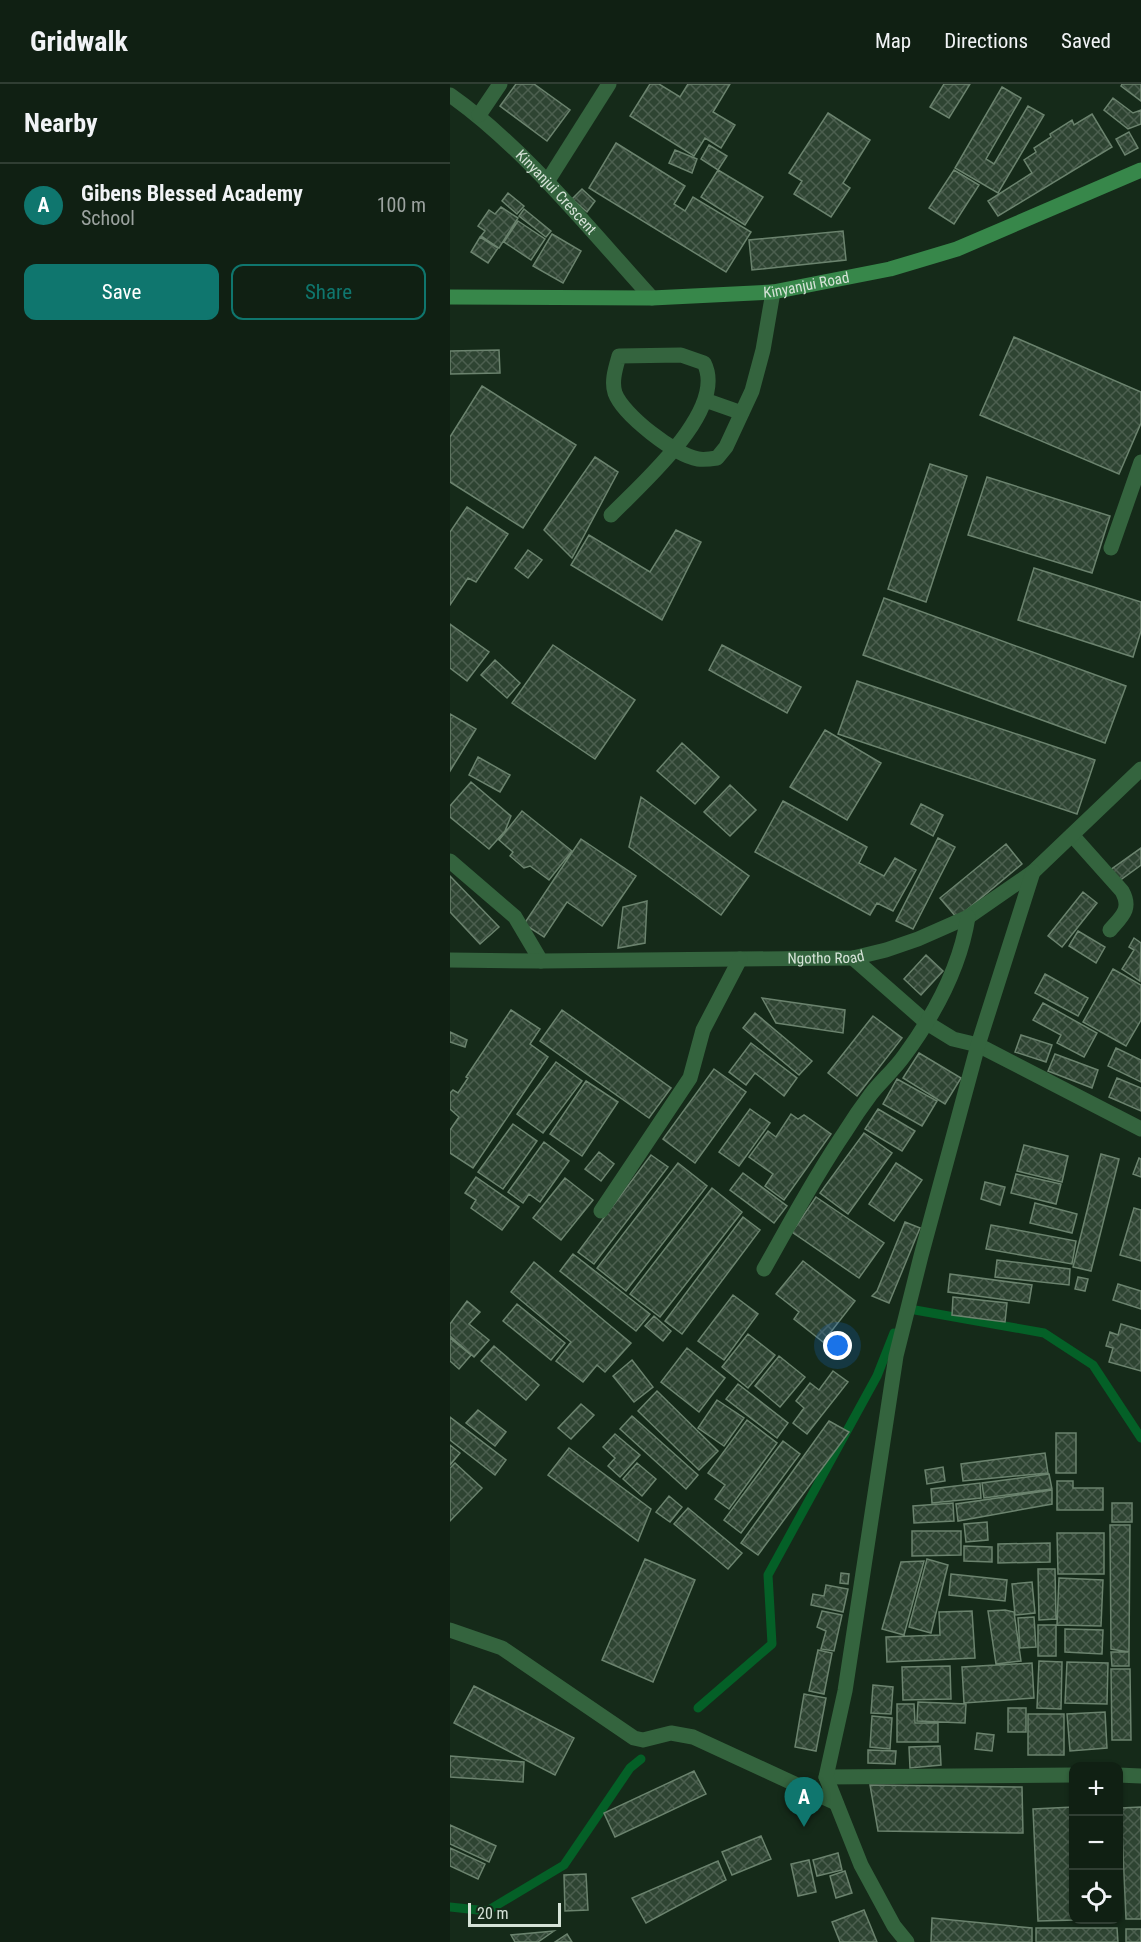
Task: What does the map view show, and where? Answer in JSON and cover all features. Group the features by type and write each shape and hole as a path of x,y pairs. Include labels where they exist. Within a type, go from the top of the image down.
{"main road":[{"name":"Kinyanjui Road","path":"450,297 652,298 773,292 890,269 957,249 1141,170"}],"street":[{"path":"479,116 500,84"},
{"path":"547,182 609,84"},
{"name":"Kinyanjui Crescent","path":"450,95 479,116 547,182 652,298"},
{"path":"611,515 675,449 700,413 710,374 704,363 681,355 619,356 613,386 623,408 632,418 675,449 699,459 717,458 726,447 752,391 764,350 773,292"},
{"path":"705,400 742,413"},
{"path":"1111,548 1141,462"},
{"name":"Ngotho Road","path":"450,960 853,958 886,950 968,917 1032,872 1141,769"},
{"path":"1072,835 1122,891 1127,900 1126,909 1110,930"},
{"path":"450,861 515,917 541,961"},
{"path":"907,1942 894,1926 861,1865 826,1777 844,1691 896,1356 978,1045 1032,872"},
{"path":"764,1269 838,1142 871,1094 903,1058 927,1023 957,965 968,917"},
{"path":"853,958 927,1023 953,1039 978,1045 1141,1129"},
{"path":"601,1211 690,1078 703,1030 740,959"},
{"path":"450,1630 502,1648 634,1738 643,1740 671,1733 693,1737 836,1803"},
{"path":"826,1777 1069,1775"},
{"path":"1123,1775 1141,1776"}],"building":[{"path":"516,84 534,84 570,110 547,141 500,106"},
{"path":"650,84 659,84 680,97 688,84 730,84 713,112 735,125 721,148 705,138 694,156 630,116"},
{"path":"944,84 970,84 949,118 930,107"},
{"path":"1122,84 1141,84 1141,101 1121,86"},
{"path":"1002,87 1021,98 986,159 994,164 1028,106 1044,115 998,193 955,168"},
{"path":"1113,98 1133,113 1141,110 1141,124 1128,129 1104,110"},
{"path":"828,113 870,140 843,183 850,188 831,217 794,194 802,181 789,173"},
{"path":"1092,114 1112,147 998,216 988,201 1032,173 1024,160 1036,152 1034,148 1072,120 1074,125"},
{"path":"1129,132 1138,148 1125,155 1116,139"},
{"path":"616,143 685,186 674,204 685,211 693,197 751,232 726,272 589,188"},
{"path":"709,145 727,156 718,170 701,159"},
{"path":"675,150 697,159 692,173 669,163"},
{"path":"718,170 763,197 745,225 701,197"},
{"path":"954,170 979,185 954,224 929,208"},
{"path":"582,189 595,201 587,212 572,199"},
{"path":"508,193 524,206 517,214 502,201"},
{"path":"501,207 518,218 499,248 481,236 485,231 478,226 489,210 495,214"},
{"path":"524,209 551,231 546,237 519,216"},
{"path":"518,221 545,239 531,260 504,242"},
{"path":"843,231 846,260 752,270 749,240"},
{"path":"552,234 581,251 563,283 533,266"},
{"path":"480,237 498,248 488,263 471,252"},
{"path":"1014,337 1141,392 1141,423 1119,474 980,415"},
{"path":"499,350 500,373 450,374 450,351"},
{"path":"482,386 576,445 523,528 450,482 450,437"},
{"path":"595,457 618,472 572,558 544,530"},
{"path":"930,464 967,476 926,602 888,589"},
{"path":"987,477 1110,516 1092,573 968,535"},
{"path":"467,507 508,534 476,582 468,578 450,605 450,532"},
{"path":"676,530 701,542 662,620 571,565 589,535 650,572"},
{"path":"528,550 542,560 528,578 515,568"},
{"path":"1034,568 1141,602 1141,631 1133,657 1018,620"},
{"path":"884,598 1126,686 1105,743 863,655"},
{"path":"450,624 489,652 467,681 450,668"},
{"path":"553,645 635,700 595,759 512,703"},
{"path":"722,645 801,687 787,713 709,670"},
{"path":"495,660 520,683 507,698 481,675"},
{"path":"857,681 1095,760 1077,814 838,734"},
{"path":"450,714 476,729 450,771"},
{"path":"825,730 881,763 847,820 790,787"},
{"path":"682,743 719,777 695,804 657,771"},
{"path":"478,757 510,775 500,792 469,775"},
{"path":"471,782 511,816 505,831 489,849 450,817 450,806"},
{"path":"730,785 756,810 730,836 704,812"},
{"path":"641,797 749,876 721,915 629,847"},
{"path":"783,801 867,847 859,863 884,876 895,858 916,870 893,911 877,903 870,915 755,852"},
{"path":"921,804 943,815 933,836 911,824"},
{"path":"522,811 572,851 549,880 530,866 524,868 510,856 513,852 499,840"},
{"path":"938,838 955,847 913,929 896,921"},
{"path":"581,839 636,876 602,926 567,902 544,937 524,924"},
{"path":"1006,844 1022,864 957,918 940,898"},
{"path":"1141,848 1141,865 1115,884 1106,873"},
{"path":"450,876 499,927 480,944 450,912"},
{"path":"1083,892 1097,903 1062,947 1048,936"},
{"path":"647,901 645,943 618,948 623,907"},
{"path":"1078,931 1105,947 1096,963 1069,946"},
{"path":"1134,938 1141,943 1140,981 1122,969 1134,950 1129,947"},
{"path":"926,955 943,971 921,995 904,979"},
{"path":"1113,969 1141,985 1141,1020 1126,1046 1083,1022"},
{"path":"1045,974 1088,998 1078,1016 1035,993"},
{"path":"762,998 845,1010 843,1033 776,1023"},
{"path":"1043,1003 1097,1033 1084,1057 1057,1043 1061,1035 1033,1020"},
{"path":"511,1010 540,1029 530,1044 548,1057 473,1168 450,1153 450,1130 459,1117 450,1109 450,1093 453,1090 458,1093 468,1078 466,1077"},
{"path":"562,1010 671,1088 649,1118 540,1041"},
{"path":"755,1013 812,1061 799,1075 743,1028"},
{"path":"873,1016 902,1038 857,1096 828,1073"},
{"path":"450,1032 467,1040 465,1047 450,1042"},
{"path":"1021,1035 1052,1045 1046,1062 1015,1052"},
{"path":"751,1043 797,1078 784,1096 755,1073 746,1085 729,1072"},
{"path":"1116,1048 1141,1060 1141,1082 1108,1066"},
{"path":"919,1053 961,1078 945,1104 903,1078"},
{"path":"1055,1054 1098,1070 1092,1088 1048,1071"},
{"path":"556,1062 582,1081 543,1133 517,1114"},
{"path":"714,1069 746,1092 695,1163 663,1139"},
{"path":"1117,1078 1141,1088 1141,1111 1109,1097"},
{"path":"897,1079 937,1101 922,1126 883,1104"},
{"path":"586,1081 618,1102 582,1156 550,1134"},
{"path":"750,1109 770,1123 739,1166 719,1152"},
{"path":"878,1109 915,1131 902,1151 865,1129"},
{"path":"791,1114 798,1119 804,1115 831,1134 784,1200 765,1186 773,1174 749,1157 768,1131 776,1137"},
{"path":"513,1124 537,1141 503,1189 478,1172"},
{"path":"864,1133 892,1153 848,1214 820,1193"},
{"path":"544,1142 569,1161 540,1202 529,1194 523,1203 508,1192"},
{"path":"1024,1145 1068,1156 1062,1182 1017,1171"},
{"path":"599,1152 614,1164 601,1181 585,1169"},
{"path":"1101,1154 1119,1159 1091,1271 1073,1267"},
{"path":"651,1155 668,1167 594,1264 578,1252"},
{"path":"1139,1158 1141,1159 1141,1177 1133,1174"},
{"path":"678,1163 707,1186 626,1291 597,1268"},
{"path":"896,1163 922,1180 894,1221 869,1204"},
{"path":"743,1173 787,1206 774,1223 730,1190"},
{"path":"1016,1174 1061,1184 1056,1204 1011,1193"},
{"path":"476,1177 519,1207 502,1230 471,1208 476,1200 465,1193"},
{"path":"565,1178 593,1200 561,1240 533,1218"},
{"path":"985,1182 1005,1187 1000,1205 981,1199"},
{"path":"712,1188 742,1212 660,1317 630,1294"},
{"path":"816,1197 884,1243 859,1278 792,1232"},
{"path":"1035,1203 1077,1214 1072,1233 1030,1223"},
{"path":"1134,1208 1141,1210 1141,1261 1120,1255"},
{"path":"743,1217 760,1230 682,1334 665,1321"},
{"path":"905,1222 920,1228 889,1303 872,1296 877,1291"},
{"path":"991,1225 1076,1241 1072,1264 986,1249"},
{"path":"573,1254 650,1314 636,1331 560,1271"},
{"path":"997,1260 1070,1269 1069,1285 995,1277"},
{"path":"803,1261 855,1301 823,1342 794,1319 799,1312 776,1294"},
{"path":"534,1262 631,1343 605,1372 597,1365 583,1382 556,1361 571,1342 511,1292"},
{"path":"950,1274 1032,1285 1029,1303 948,1292"},
{"path":"1078,1277 1088,1279 1085,1291 1075,1289"},
{"path":"1118,1284 1141,1291 1141,1309 1113,1300"},
{"path":"733,1295 758,1314 724,1360 698,1341"},
{"path":"953,1297 1007,1303 1005,1322 952,1315"},
{"path":"467,1301 480,1312 469,1324 489,1340 474,1357 450,1336 450,1324"},
{"path":"517,1304 565,1343 551,1360 503,1321"},
{"path":"654,1316 671,1331 663,1341 645,1326"},
{"path":"1121,1324 1141,1330 1141,1371 1109,1362 1113,1348 1106,1346 1110,1332 1118,1335"},
{"path":"748,1334 775,1355 748,1388 722,1367"},
{"path":"450,1338 471,1355 459,1369 450,1361"},
{"path":"494,1346 539,1385 526,1400 481,1361"},
{"path":"687,1348 725,1378 699,1412 661,1382"},
{"path":"779,1356 805,1377 780,1407 755,1386"},
{"path":"632,1360 653,1387 634,1402 613,1376"},
{"path":"833,1371 848,1382 807,1434 793,1423 804,1408 796,1401 810,1383 819,1390"},
{"path":"738,1384 788,1423 777,1438 726,1399"},
{"path":"657,1391 718,1451 699,1470 638,1411"},
{"path":"717,1400 744,1418 724,1446 698,1428"},
{"path":"581,1404 594,1415 571,1439 558,1428"},
{"path":"478,1410 506,1432 495,1446 466,1423"},
{"path":"632,1416 698,1475 686,1489 620,1429"},
{"path":"450,1417 506,1460 495,1475 450,1440"},
{"path":"747,1420 777,1443 729,1509 715,1499 725,1485 708,1473"},
{"path":"829,1421 849,1432 758,1555 741,1543"},
{"path":"1056,1433 1076,1433 1076,1473 1056,1473"},
{"path":"615,1434 640,1455 620,1477 608,1466 615,1458 603,1447"},
{"path":"783,1441 800,1454 741,1533 724,1520"},
{"path":"450,1445 460,1453 450,1465"},
{"path":"569,1448 651,1509 638,1541 548,1475"},
{"path":"1045,1453 1048,1473 963,1481 961,1464"},
{"path":"455,1463 482,1488 450,1521 450,1468"},
{"path":"637,1463 656,1479 642,1496 623,1479"},
{"path":"943,1467 945,1481 927,1484 925,1470"},
{"path":"1049,1474 1052,1489 984,1498 982,1483"},
{"path":"1057,1481 1073,1481 1073,1488 1103,1488 1103,1510 1057,1510"},
{"path":"980,1483 981,1498 932,1503 931,1489"},
{"path":"1052,1490 1052,1504 958,1521 956,1504"},
{"path":"669,1496 682,1507 670,1522 656,1512"},
{"path":"953,1503 954,1521 914,1523 913,1506"},
{"path":"1112,1503 1132,1503 1132,1522 1112,1522"},
{"path":"688,1508 742,1553 728,1569 674,1524"},
{"path":"987,1522 988,1540 966,1542 964,1524"},
{"path":"1110,1525 1130,1525 1129,1652 1111,1649"},
{"path":"912,1531 961,1531 961,1555 912,1556"},
{"path":"1057,1533 1104,1533 1104,1574 1058,1574"},
{"path":"1050,1543 1050,1562 998,1563 998,1544"},
{"path":"964,1546 992,1547 992,1562 964,1561"},
{"path":"645,1559 695,1580 653,1682 602,1660"},
{"path":"927,1559 948,1565 931,1633 909,1627"},
{"path":"924,1561 904,1635 882,1629 901,1562"},
{"path":"1038,1569 1055,1569 1056,1619 1039,1620"},
{"path":"841,1573 849,1574 848,1584 840,1583"},
{"path":"951,1574 1007,1580 1005,1601 949,1595"},
{"path":"1059,1578 1103,1580 1101,1626 1057,1625"},
{"path":"1032,1582 1035,1613 1015,1615 1012,1584"},
{"path":"826,1585 848,1589 843,1612 811,1605 813,1594 824,1596"},
{"path":"822,1611 842,1615 834,1651 821,1649 826,1631 817,1627"},
{"path":"972,1611 975,1658 887,1662 886,1637 940,1635 939,1612"},
{"path":"988,1611 1014,1612 1021,1661 996,1664"},
{"path":"1034,1617 1036,1647 1020,1648 1018,1618"},
{"path":"1038,1625 1056,1625 1056,1656 1038,1656"},
{"path":"1065,1629 1103,1630 1102,1654 1065,1652"},
{"path":"818,1650 832,1653 824,1694 809,1691"},
{"path":"1111,1652 1129,1652 1129,1666 1112,1666"},
{"path":"1039,1661 1062,1662 1061,1709 1037,1708"},
{"path":"1067,1662 1108,1663 1107,1704 1065,1703"},
{"path":"1032,1663 1034,1698 964,1703 962,1667"},
{"path":"950,1666 951,1699 903,1700 902,1667"},
{"path":"1111,1669 1130,1669 1131,1740 1112,1740"},
{"path":"873,1685 893,1687 891,1714 871,1713"},
{"path":"474,1686 574,1738 555,1775 454,1723"},
{"path":"804,1694 826,1698 816,1751 795,1747"},
{"path":"918,1702 966,1704 965,1723 917,1721"},
{"path":"897,1704 914,1704 915,1723 938,1723 938,1742 897,1742"},
{"path":"1008,1708 1026,1708 1026,1732 1008,1732"},
{"path":"1105,1712 1107,1748 1070,1751 1067,1714"},
{"path":"1028,1714 1064,1714 1064,1755 1028,1755"},
{"path":"872,1716 892,1718 890,1749 870,1747"},
{"path":"977,1733 994,1735 992,1751 975,1749"},
{"path":"940,1746 941,1765 910,1768 909,1747"},
{"path":"868,1750 896,1751 895,1764 868,1763"},
{"path":"450,1756 524,1762 523,1782 450,1777"},
{"path":"694,1771 706,1794 615,1837 604,1813"},
{"path":"870,1785 1022,1787 1023,1833 878,1831"},
{"path":"1069,1807 1069,1920 1038,1921 1033,1809"},
{"path":"1141,1807 1141,1919 1126,1919 1123,1808"},
{"path":"450,1825 496,1846 489,1862 450,1844"},
{"path":"761,1836 771,1859 732,1875 722,1852"},
{"path":"450,1848 485,1864 478,1879 450,1866"},
{"path":"838,1853 842,1870 817,1876 813,1860"},
{"path":"809,1860 816,1892 798,1896 791,1864"},
{"path":"718,1861 726,1880 646,1923 632,1898"},
{"path":"845,1871 852,1893 836,1898 830,1876"},
{"path":"586,1874 588,1910 565,1911 564,1875"},
{"path":"864,1910 877,1942 840,1942 832,1922"},
{"path":"932,1918 1032,1928 1032,1942 931,1942"},
{"path":"1036,1928 1117,1928 1118,1942 1036,1942"},
{"path":"1126,1929 1141,1929 1141,1942 1126,1942"},
{"path":"554,1931 538,1942 515,1942 511,1935"},
{"path":"567,1934 572,1942 555,1942"}],"waterway":[{"path":"915,1310 1044,1333 1093,1365 1141,1438"},
{"path":"698,1708 772,1644 768,1575 877,1376 894,1333"},
{"path":"450,1907 487,1911 564,1865 630,1768 641,1759"}],"place":[{"name":"Gibens Blessed Academy","path":"804,1827"}]}
